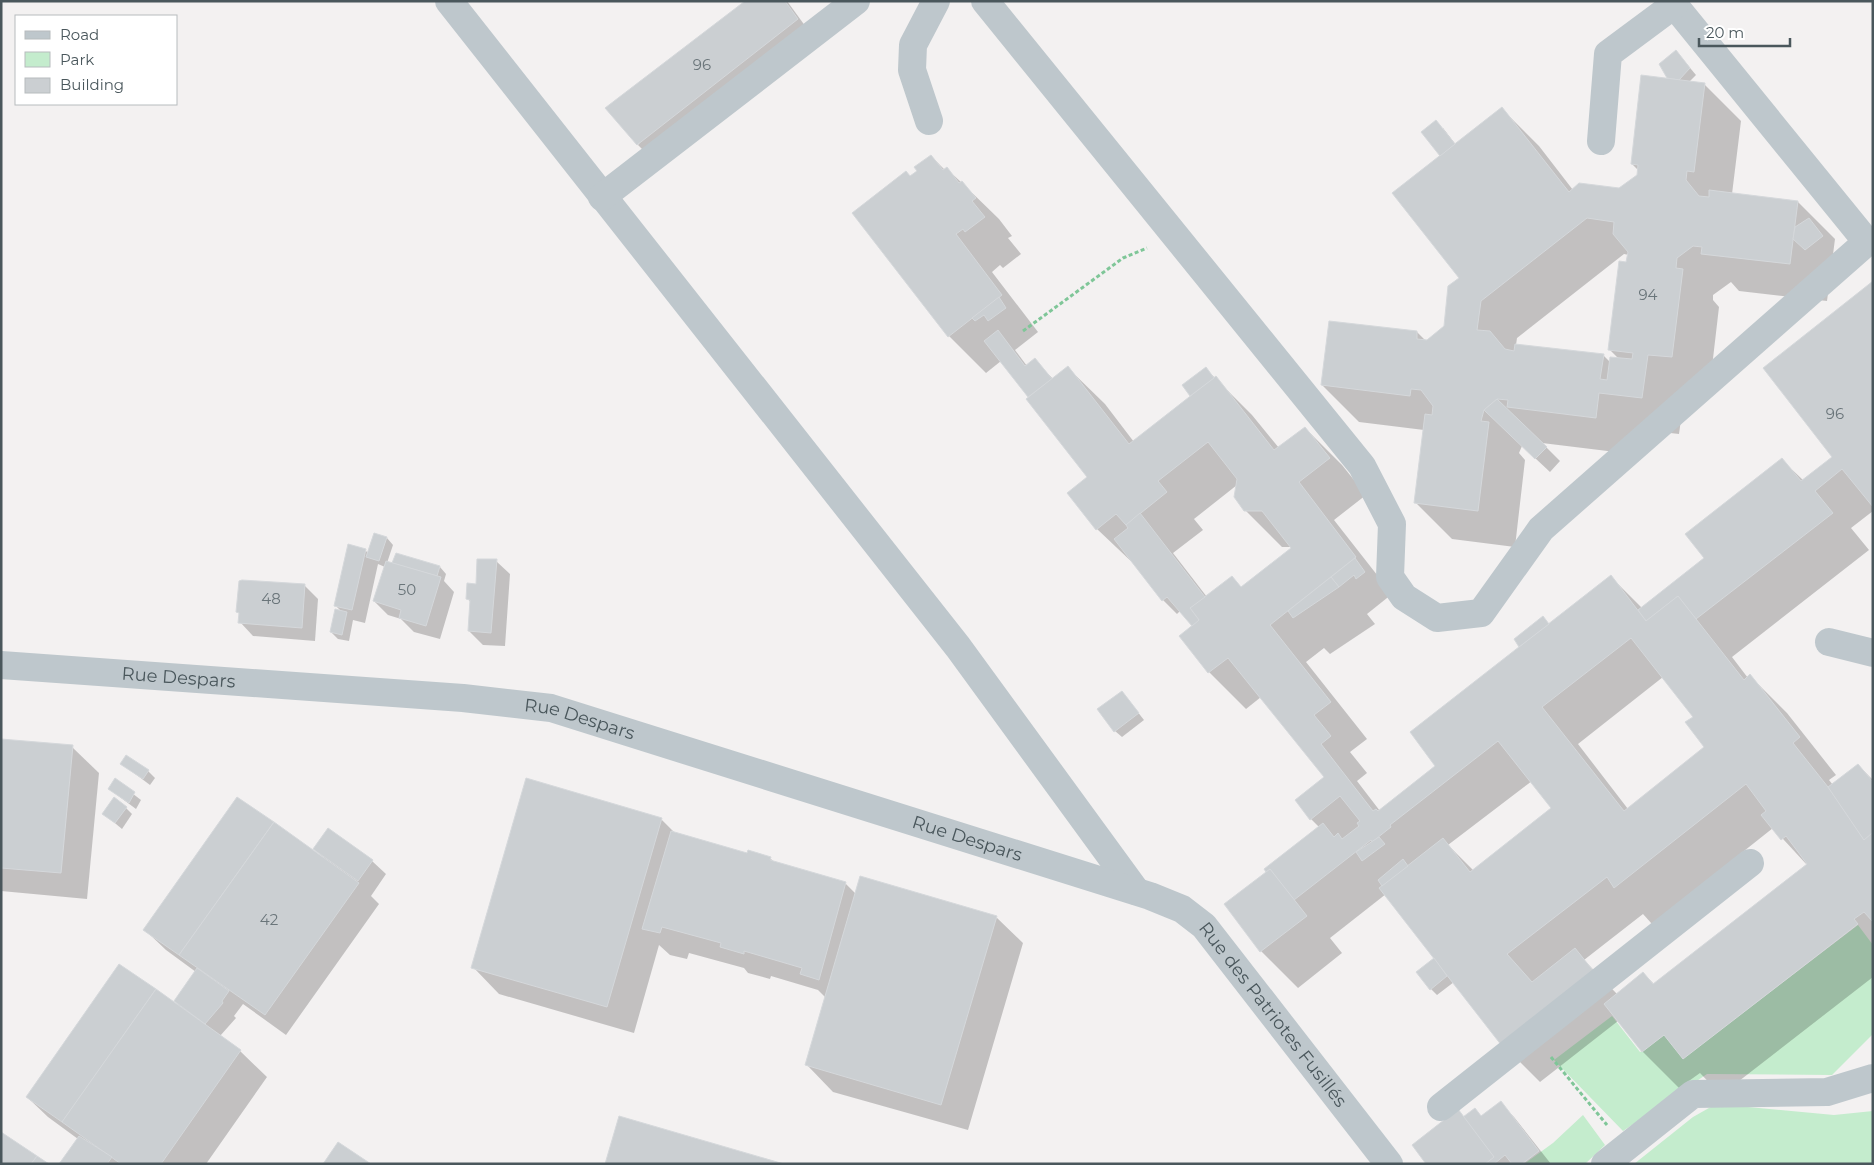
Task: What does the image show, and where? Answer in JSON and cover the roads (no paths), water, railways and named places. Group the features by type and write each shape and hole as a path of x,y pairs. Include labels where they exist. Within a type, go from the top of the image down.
{"street":[{"path":"449,1 958,647 1136,891"},
{"path":"602,197 856,1"},
{"path":"929,121 912,70 913,45 936,1"},
{"path":"985,1 1362,466 1392,524 1390,577 1404,597 1437,618 1481,613 1541,529 1867,242 1673,3 1608,54 1601,141"},
{"path":"1829,642 1873,653"},
{"name":"Rue Despars","path":"1,665 463,698 551,708 1136,891"},
{"path":"1441,1108 1750,863"},
{"name":"Rue des Patriotes Fusillés","path":"1136,891 1182,909 1204,926 1389,1164"},
{"path":"1615,1156 1693,1094 1827,1092 1873,1078"}]}
